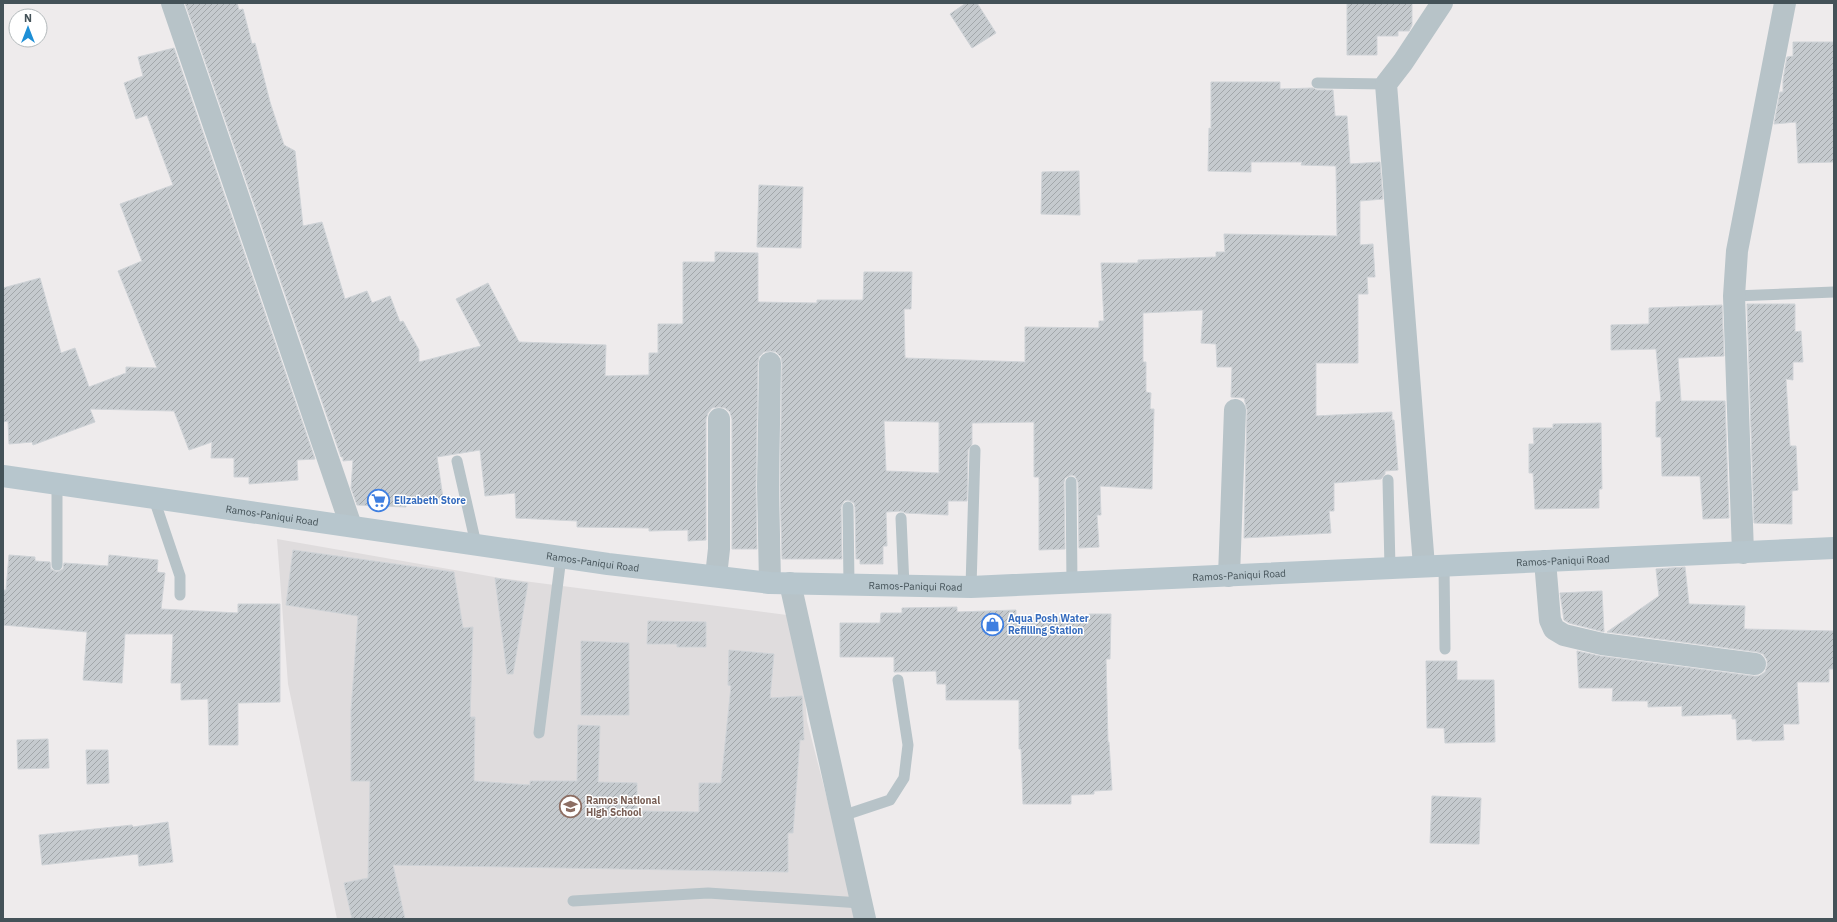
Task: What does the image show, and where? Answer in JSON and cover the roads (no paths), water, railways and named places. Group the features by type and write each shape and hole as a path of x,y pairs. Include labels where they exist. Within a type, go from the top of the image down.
{"main road":[{"name":"Ramos-Paniqui Road","path":"3,476 608,564 780,583 971,586 1072,583 1834,548"}],"street":[{"path":"172,3 351,526"},
{"path":"1434,566 1386,84 1403,62 1442,3"},
{"path":"1743,553 1734,296 1739,243 1785,3"},
{"path":"770,363 768,486 780,583 842,816 863,911"},
{"path":"1228,576 1235,410"},
{"path":"716,576 719,549 719,419"},
{"path":"1545,561 1550,620 1554,629 1564,635 1602,644 1755,664"}],"lane":[{"path":"1317,83 1386,84"},
{"path":"1734,296 1834,292"},
{"path":"971,586 974,450"},
{"path":"457,461 476,544"},
{"path":"1388,480 1390,568"},
{"path":"1071,482 1072,583"},
{"path":"57,485 57,565"},
{"path":"154,498 180,576 180,595"},
{"path":"848,508 849,585"},
{"path":"901,518 904,586"},
{"path":"540,733 562,557"},
{"path":"1434,566 1445,649"},
{"path":"842,816 890,800 904,778 908,745 898,680"},
{"path":"573,901 708,893 863,911"}],"place":[{"name":"Elizabeth Store","path":"379,500"},
{"name":"Aqua Posh Water Refilling Station","path":"993,624"},
{"name":"Ramos National High School","path":"571,806"}]}
